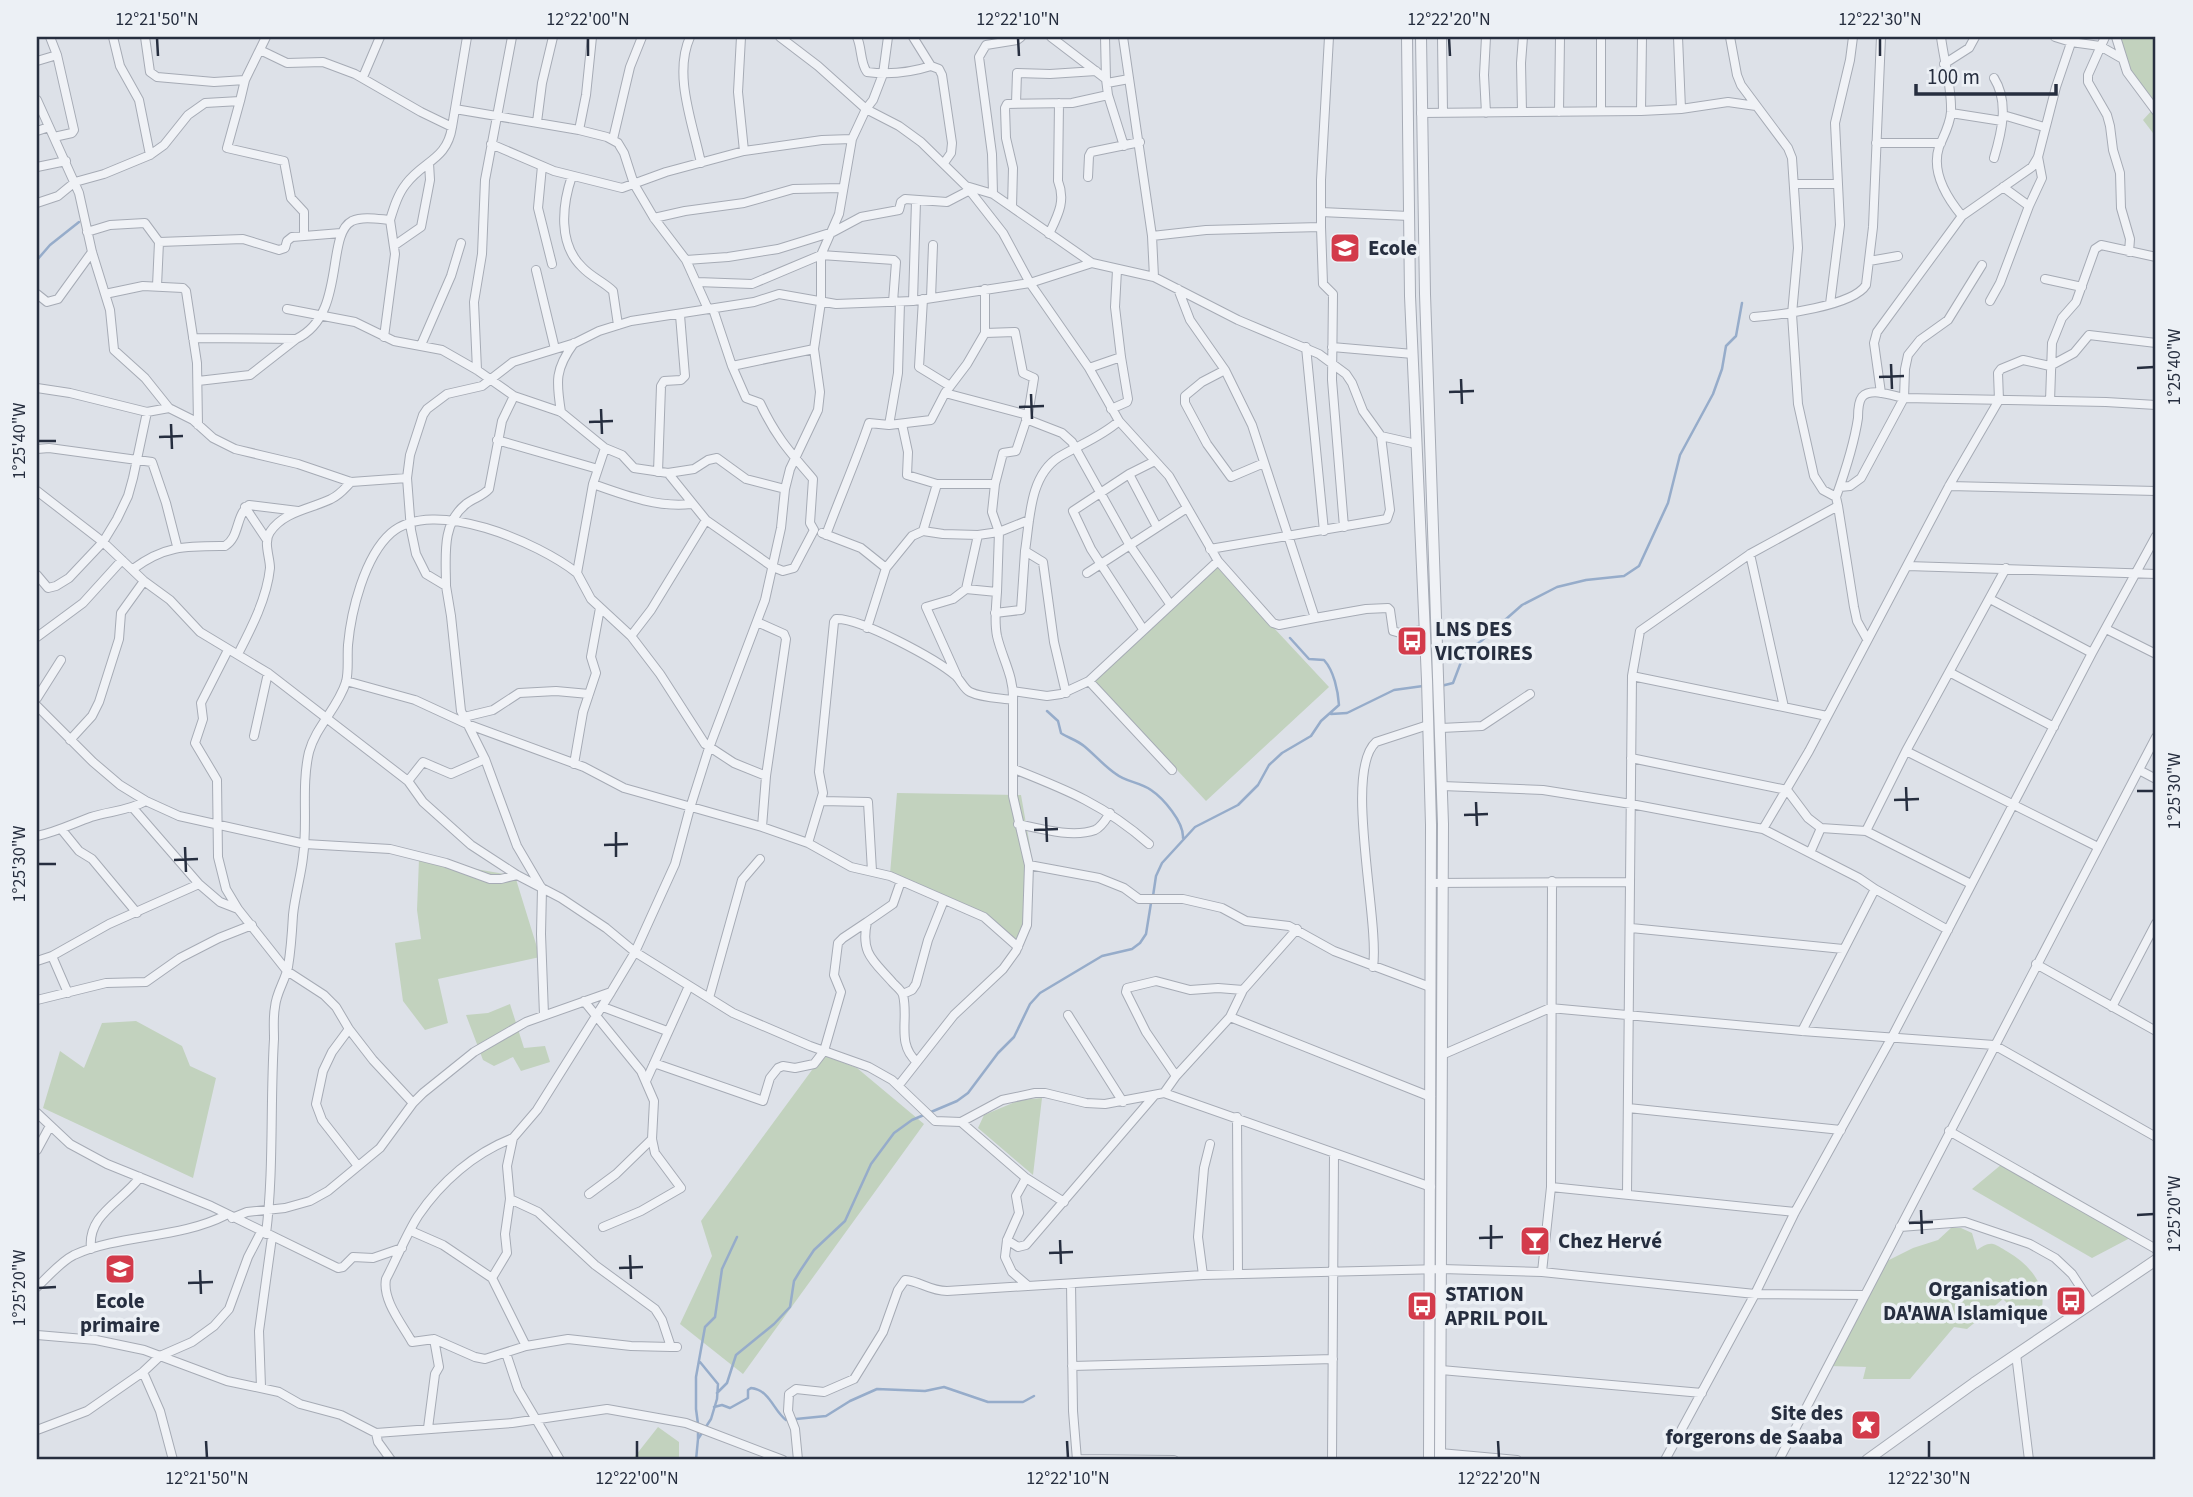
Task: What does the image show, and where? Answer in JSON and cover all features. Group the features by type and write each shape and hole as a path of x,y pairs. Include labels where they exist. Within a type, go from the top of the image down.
{"street":[{"path":"50,37 63,77 74,131 54,137"},
{"path":"113,37 120,66 139,100 150,155"},
{"path":"145,37 150,72 157,77 214,82 245,80"},
{"path":"266,37 245,80 227,148 284,161 291,198 304,212 304,235"},
{"path":"363,77 380,37"},
{"path":"384,337 395,246 390,220 407,182 444,150 452,127 467,37"},
{"path":"477,370 474,302 482,254 485,180 512,37"},
{"path":"537,122 552,37"},
{"path":"579,130 592,37"},
{"path":"613,139 629,68 642,37"},
{"path":"690,37 682,76 701,163"},
{"path":"741,37 738,92 744,151"},
{"path":"780,37 818,66 866,109 899,126 921,142 968,188 1003,233 1030,283 1089,368 1119,421 1174,483 1218,561 1273,623 1279,625 1366,609 1388,608 1393,631 1424,631"},
{"path":"857,37 865,70 883,74 912,72 932,66"},
{"path":"492,1278 507,1253 505,1226 510,1199 507,1166 513,1138 537,1110 635,951 675,864 709,748 757,622 773,567 785,489 794,458 820,404 814,349 821,302 821,255 839,214 852,139 873,100 883,74 888,37"},
{"path":"913,37 932,66 939,69 942,75 951,132 951,153 944,163"},
{"path":"993,194 992,154 979,57 986,41 1017,40 1021,37"},
{"path":"1051,37 1107,81 1129,79"},
{"path":"1105,37 1108,95 1124,146"},
{"path":"1123,37 1140,142 1152,236 1154,277"},
{"path":"1329,37 1323,132 1322,281 1324,287 1333,294 1333,399 1344,527"},
{"path":"1407,37 1413,354 1427,680 1431,1186 1441,1370 1440,1456 1517,1460"},
{"path":"1421,37 1424,294 1443,786 1444,1054 1429,1460"},
{"path":"1442,37 1443,113"},
{"path":"1486,37 1483,75 1486,113"},
{"path":"1522,113 1523,37"},
{"path":"1559,112 1560,37"},
{"path":"1601,37 1601,111"},
{"path":"1641,111 1642,37"},
{"path":"1678,37 1681,109"},
{"path":"1730,37 1741,85 1790,152 1798,248 1792,314 1798,404 1805,443 1818,484 1837,502"},
{"path":"1830,304 1839,233 1835,123 1853,37"},
{"path":"1754,317 1792,314 1848,300 1864,289 1869,261 1881,37"},
{"path":"1941,37 1951,113 1949,126 1937,153 1942,188 1962,216"},
{"path":"1944,64 1969,48 1976,37"},
{"path":"2055,37 2100,46 2121,58"},
{"path":"2105,37 2088,75 2088,82 2107,115 2110,126 2120,173 2121,208 2130,239 2129,252"},
{"path":"2116,37 2121,58 2142,94 2156,111"},
{"path":"1881,393 1874,338 1962,216 2032,167 2038,157 2044,128 2072,39"},
{"path":"260,50 287,63 323,62 363,77 421,112 452,127"},
{"path":"37,61 57,55"},
{"path":"1016,103 1017,73 1096,71"},
{"path":"1994,78 2001,90 2003,118 1994,158"},
{"path":"1012,207 1013,168 1006,138 1005,108 1008,103 1059,103 1108,95"},
{"path":"37,100 75,182 110,310 116,353 145,378 169,408 235,449 298,464 351,482 407,478"},
{"path":"37,204 58,196 75,182 104,174 150,155 164,145 174,130 199,107 210,102 240,102"},
{"path":"1422,113 1641,111 1681,109 1728,102 1756,106"},
{"path":"1049,234 1062,206 1062,190 1058,181 1059,103"},
{"path":"455,109 537,122 613,139 622,150 634,184 654,218 686,260 711,309 747,398 760,403 773,431 814,481 810,523 814,530 861,548 886,568"},
{"path":"1951,113 2003,118 2044,128"},
{"path":"37,131 49,127"},
{"path":"491,144 542,166 622,188 744,151 822,139 852,139"},
{"path":"1088,177 1090,153 1140,142"},
{"path":"1876,143 1941,143"},
{"path":"1990,301 2000,283 2042,178 2038,157"},
{"path":"37,167 66,161"},
{"path":"395,246 421,228 430,180 429,163"},
{"path":"542,166 538,208 552,264"},
{"path":"572,176 564,206 568,244 582,268 612,292 618,325"},
{"path":"1794,184 1837,184"},
{"path":"2003,187 2029,206"},
{"path":"654,218 744,203 793,189 843,188"},
{"path":"686,260 728,257 778,248 833,232 861,217 899,210 903,200 947,202 968,188 993,194 1092,262 1154,277 1238,320 1306,347 1346,374 1363,411 1381,436 1387,466 1389,515 1384,521 1210,549"},
{"path":"912,301 916,201"},
{"path":"1321,212 1409,215"},
{"path":"198,381 250,375 296,339 310,332 322,316 334,274 341,233 345,226 353,220 363,218 390,220"},
{"path":"87,232 110,225 145,223 159,242 157,286"},
{"path":"1152,236 1206,230 1321,226"},
{"path":"159,242 243,239 279,250 285,248 289,239 304,235 341,233"},
{"path":"421,345 451,276 461,243"},
{"path":"933,245 919,367 947,389 1027,417 1065,435 1077,449 1129,544 1170,604"},
{"path":"2050,401 2050,366 2056,331 2067,310 2076,302 2097,247 2101,245 2156,257"},
{"path":"37,294 47,302 58,299 92,252"},
{"path":"697,282 752,284 821,255 895,260 898,373 888,425"},
{"path":"1869,261 1898,256"},
{"path":"446,586 430,577 423,568 412,540 407,478 410,455 421,421 428,409 447,394 482,386 513,362 575,343 618,325 754,302 779,294 821,302 860,305 912,301 1030,283 1092,262"},
{"path":"1840,487 1850,486 1861,478 1904,398 1908,355 1920,341 1948,320 1982,265"},
{"path":"536,270 555,349"},
{"path":"1111,409 1128,399 1115,304 1117,270"},
{"path":"2045,279 2082,287"},
{"path":"105,294 135,287 157,286 183,288 186,291 198,381 198,425"},
{"path":"826,535 869,423 888,425 931,420 947,389 967,364 985,333 985,289"},
{"path":"1178,289 1190,320 1225,370 1245,408 1315,618"},
{"path":"287,309 360,323 394,341 442,350 514,396 561,412 605,448 619,453 634,468 663,473 694,469 717,458 746,479 785,489"},
{"path":"680,315 685,376 681,380 664,382 661,386 663,473 706,520 773,567 783,571 794,568 814,530"},
{"path":"899,1085 954,1015 1003,970 1018,947 1028,919 1029,865 1013,796 1013,695 1010,672 997,633 995,613 999,532 992,512 995,484 1003,453 1016,451 1027,417 1034,378 1023,373 1016,332 985,333"},
{"path":"1763,829 1787,790 1949,486 1999,400 1998,373 2001,369 2023,360 2050,366 2074,353 2089,335 2156,343"},
{"path":"193,338 296,339"},
{"path":"561,412 558,372 561,362 575,343"},
{"path":"1306,347 1324,531"},
{"path":"1332,347 1413,354"},
{"path":"733,366 814,349"},
{"path":"1089,368 1121,357"},
{"path":"1225,370 1192,388 1185,396 1185,403 1207,444 1231,477 1264,463"},
{"path":"37,388 70,393 147,412 169,408"},
{"path":"1867,639 1857,621 1837,502 1862,397 1881,393 1904,398 2156,405"},
{"path":"514,396 502,421 489,489 468,502 453,520 447,537 446,586 458,696 517,846 542,887 544,1015"},
{"path":"37,575 48,588 56,586 69,578 103,542 128,496 147,412"},
{"path":"995,613 1021,610 1029,520 1035,491 1045,470 1058,458 1077,449 1119,421"},
{"path":"902,424 908,452 907,475 937,484 995,484"},
{"path":"1381,436 1416,444"},
{"path":"497,440 598,469"},
{"path":"37,449 48,448 150,461 154,465 177,547"},
{"path":"577,573 593,484 605,448"},
{"path":"1143,629 1091,549 1073,512 1129,474 1155,461"},
{"path":"1129,474 1157,527"},
{"path":"267,540 274,528 298,511 333,498 351,482"},
{"path":"593,484 623,495 662,503 691,504"},
{"path":"923,531 937,484"},
{"path":"1949,486 2156,491"},
{"path":"37,491 103,542 170,600 200,632 268,673 408,781 423,802 471,845 606,928 635,951 733,1013 869,1068 899,1085 935,1121 961,1122 1002,1100 1024,1094 1045,1093 1086,1103 1124,1101 1164,1093 1431,1186"},
{"path":"1627,1194 1632,676 1637,640 1643,628 1750,554 1837,502"},
{"path":"133,569 147,559 177,547 225,546 230,543 245,508 253,504 298,511"},
{"path":"238,654 253,623 270,566 267,540 245,508"},
{"path":"1087,573 1187,508"},
{"path":"261,1387 259,1331 269,1211 274,1010 287,971 305,844 306,768 315,736 328,719 346,681 353,604 382,543 392,532 411,522 453,520 514,538 567,565 577,573 586,592 600,608 631,636 660,674 701,740 734,763 766,776"},
{"path":"631,636 651,610 706,520"},
{"path":"867,628 886,568 912,536 923,531 978,535 999,532 1029,520"},
{"path":"958,678 926,610 928,606 957,597 966,589 978,535"},
{"path":"1665,1460 2156,536"},
{"path":"1026,551 1043,562 1054,642 1066,693"},
{"path":"1750,554 1784,707"},
{"path":"37,637 83,603 122,560"},
{"path":"808,843 822,801 823,790 819,772 821,739 834,622 838,618 925,653 958,678 971,693 1047,696 1066,693 1089,681 1218,561"},
{"path":"1907,566 2156,574"},
{"path":"1866,831 1906,751 2006,568"},
{"path":"70,740 96,710 119,639 121,612 144,580"},
{"path":"966,589 998,592"},
{"path":"1990,599 2092,653"},
{"path":"574,764 583,712 596,673 591,657 600,608"},
{"path":"757,622 784,634 786,639 766,776 762,827"},
{"path":"2106,629 2156,654"},
{"path":"228,650 201,704 203,719 195,741 195,746 217,780 218,858 226,889 238,909 287,971 324,995 349,1029 413,1103"},
{"path":"37,698 61,660"},
{"path":"1950,672 2054,727"},
{"path":"254,736 268,673"},
{"path":"1632,676 1827,716"},
{"path":"346,681 415,700 574,764 624,788 762,827 808,843 839,862 901,881 984,917 1018,947"},
{"path":"1089,681 1172,770"},
{"path":"466,721 493,710 519,692 589,694"},
{"path":"1441,728 1482,726 1530,694"},
{"path":"37,706 120,785 146,802 179,816 305,844 390,849 446,863 493,879 517,875"},
{"path":"1373,967 1375,942 1366,867 1363,781 1366,761 1376,742 1428,725"},
{"path":"1779,1460 2156,737"},
{"path":"1906,751 2098,847"},
{"path":"1631,758 1787,790 1808,818 1821,828 1866,831 1971,884"},
{"path":"408,781 423,762 451,774 485,759"},
{"path":"1014,769 1073,793 1110,813 1149,844"},
{"path":"2139,770 2156,779"},
{"path":"1443,786 1543,790 1632,803 1763,829 1859,878 1875,890 1948,930"},
{"path":"822,801 868,802 872,871"},
{"path":"37,836 146,802"},
{"path":"133,808 198,884 220,902 238,909"},
{"path":"1018,824 1058,831 1094,830 1102,825 1110,813"},
{"path":"1810,853 1821,828"},
{"path":"62,830 73,845 92,859 137,913"},
{"path":"709,998 742,880 760,859"},
{"path":"1029,865 1099,878 1124,888 1139,899 1183,900 1222,908 1246,921 1297,929 1334,951 1430,987"},
{"path":"654,1063 761,1101 766,1095 770,1078 778,1068 814,1064 824,1051 841,992 834,975 838,943 893,904 901,881"},
{"path":"1542,1272 1551,1187 1552,881"},
{"path":"1430,883 1630,882"},
{"path":"37,961 198,884"},
{"path":"1802,1031 1875,890"},
{"path":"903,994 912,990 916,984 928,940 944,900"},
{"path":"867,922 865,940 869,957 903,994 906,1050 917,1062"},
{"path":"2112,1007 2156,923"},
{"path":"37,1000 106,983 145,982 190,953 252,925"},
{"path":"1631,928 1843,949"},
{"path":"1164,1093 1230,1017 1243,990 1297,929"},
{"path":"52,956 68,993"},
{"path":"2036,964 2156,1031"},
{"path":"1176,1076 1146,1032 1126,992 1127,988 1156,981 1190,990 1243,990"},
{"path":"646,1081 689,986"},
{"path":"37,1287 67,1259 91,1249 183,1230 247,1212 269,1211 310,1201 334,1187 380,1148 413,1103 483,1045 526,1022 611,992"},
{"path":"584,1001 600,1011 667,1031"},
{"path":"1444,1054 1550,1009 1994,1045 2156,1138"},
{"path":"600,1011 646,1081 653,1101 652,1139 657,1157 681,1188 641,1211 603,1227"},
{"path":"1068,1015 1124,1101"},
{"path":"1230,1017 1431,1097"},
{"path":"349,1029 332,1052 323,1071 316,1104 322,1120 358,1166"},
{"path":"1007,1240 1023,1247 1154,1096"},
{"path":"1628,1108 1841,1129"},
{"path":"37,1113 70,1144 124,1172 211,1206 338,1268 343,1267 353,1257 373,1258 402,1248"},
{"path":"1237,1117 1238,1274"},
{"path":"961,1122 1026,1178 1064,1202"},
{"path":"38,1145 50,1126"},
{"path":"1949,1131 2156,1249"},
{"path":"510,1199 538,1212 595,1265 655,1309 674,1347 631,1346 568,1339 526,1346 481,1359 434,1339 412,1342 387,1296 386,1279 419,1214 457,1172 494,1145 513,1138"},
{"path":"589,1194 616,1174 652,1139"},
{"path":"1203,1275 1198,1237 1204,1168 1210,1144"},
{"path":"1332,1460 1334,1153"},
{"path":"91,1249 90,1239 102,1213 140,1177"},
{"path":"1026,1178 1016,1199 1019,1213 1007,1240 1004,1258 1012,1272 1027,1285"},
{"path":"1551,1187 1796,1212"},
{"path":"1900,1227 1965,1222 1981,1225 2030,1244 2054,1258 2072,1274 2091,1303"},
{"path":"411,1231 443,1245 492,1278 526,1346"},
{"path":"37,1430 87,1411 143,1372 160,1356 192,1342 224,1316 247,1257 266,1234"},
{"path":"1867,1460 2156,1259"},
{"path":"798,1460 795,1429 789,1410 789,1394 796,1389 824,1392 854,1379 883,1332 902,1282 908,1280 935,1291 1203,1275 1436,1269 1542,1272 1755,1294 1864,1294"},
{"path":"1071,1284 1077,1460 1174,1460"},
{"path":"37,1335 96,1340 144,1350 228,1381 279,1392 300,1404 341,1415 376,1433 535,1420 607,1409 686,1423 783,1460"},
{"path":"428,1429 435,1374 439,1365 434,1339"},
{"path":"506,1353 518,1389 561,1460"},
{"path":"2016,1354 2029,1460"},
{"path":"1072,1366 1333,1359"},
{"path":"1441,1370 1702,1393"},
{"path":"143,1372 160,1411 173,1460"},
{"path":"376,1433 391,1460"}],"green space":[{"path":"2111,37 2156,37 2156,137 2143,120 2154,108 2121,58"},
{"path":"1215,565 1329,687 1206,801 1092,679"},
{"path":"897,793 1021,795 1031,852 1025,925 1017,944 983,912 890,874"},
{"path":"419,859 515,876 540,957 438,979 448,1023 425,1030 403,1001 395,943 421,939 417,910"},
{"path":"510,1004 524,1048 545,1046 550,1062 521,1071 513,1057 494,1066 483,1060 466,1015 488,1013"},
{"path":"136,1021 182,1046 190,1066 216,1078 193,1178 43,1108 60,1051 84,1068 102,1023"},
{"path":"823,1055 857,1068 924,1124 743,1374 680,1324 712,1256 701,1221"},
{"path":"1042,1098 1033,1175 978,1128 984,1115 1020,1100"},
{"path":"2002,1164 2130,1238 2092,1258 1972,1189"},
{"path":"1951,1228 1961,1228 1972,1233 1977,1250 1993,1244 2023,1263 2035,1277 2042,1293 2041,1312 2035,1315 2015,1311 2003,1299 1967,1329 1954,1327 1910,1379 1863,1379 1866,1367 1828,1366 1881,1264 1913,1248 1938,1240"},
{"path":"658,1427 679,1442 679,1460 632,1460"}],"waterway":[{"path":"37,260 50,245 79,222"},
{"path":"1441,686 1453,683 1466,649 1480,642 1522,605 1557,587 1586,580 1624,576 1639,566 1668,503 1680,455 1713,394 1722,369 1726,346 1736,336 1742,303"},
{"path":"1153,896 1156,876 1162,863 1195,827 1238,805 1258,785 1269,765 1282,753 1311,736 1321,721 1339,705 1335,681 1324,660 1309,659 1290,638"},
{"path":"1331,714 1347,713 1394,690 1423,686"},
{"path":"1047,711 1058,721 1061,733 1081,744 1120,777 1147,787 1156,794 1172,811 1180,825 1183,838"},
{"path":"717,1393 727,1383 736,1355 790,1307 794,1281 814,1250 845,1221 871,1164 894,1133 912,1120 957,1101 968,1093 998,1053 1014,1037 1030,1004 1040,993 1102,956 1132,949 1140,943 1146,934 1151,903"},
{"path":"698,1424 696,1377 705,1327 715,1317 722,1269 737,1237"},
{"path":"696,1460 698,1439 711,1419 718,1384 700,1362"},
{"path":"714,1407 722,1405 730,1408 748,1398 748,1390 751,1388 763,1392 786,1420 826,1416 877,1389 925,1391 944,1387 988,1402 1023,1402 1034,1396"},
{"path":"698,1430 698,1439"}],"place":[{"name":"Ecole","path":"1345,248"},
{"name":"LNS DES VICTOIRES","path":"1412,641"},
{"name":"Chez Hervé","path":"1535,1241"},
{"name":"Ecole primaire","path":"120,1269"},
{"name":"Organisation DA'AWA Islamique","path":"2071,1301"},
{"name":"STATION APRIL POIL","path":"1422,1306"},
{"name":"Site des forgerons de Saaba","path":"1866,1425"}]}
